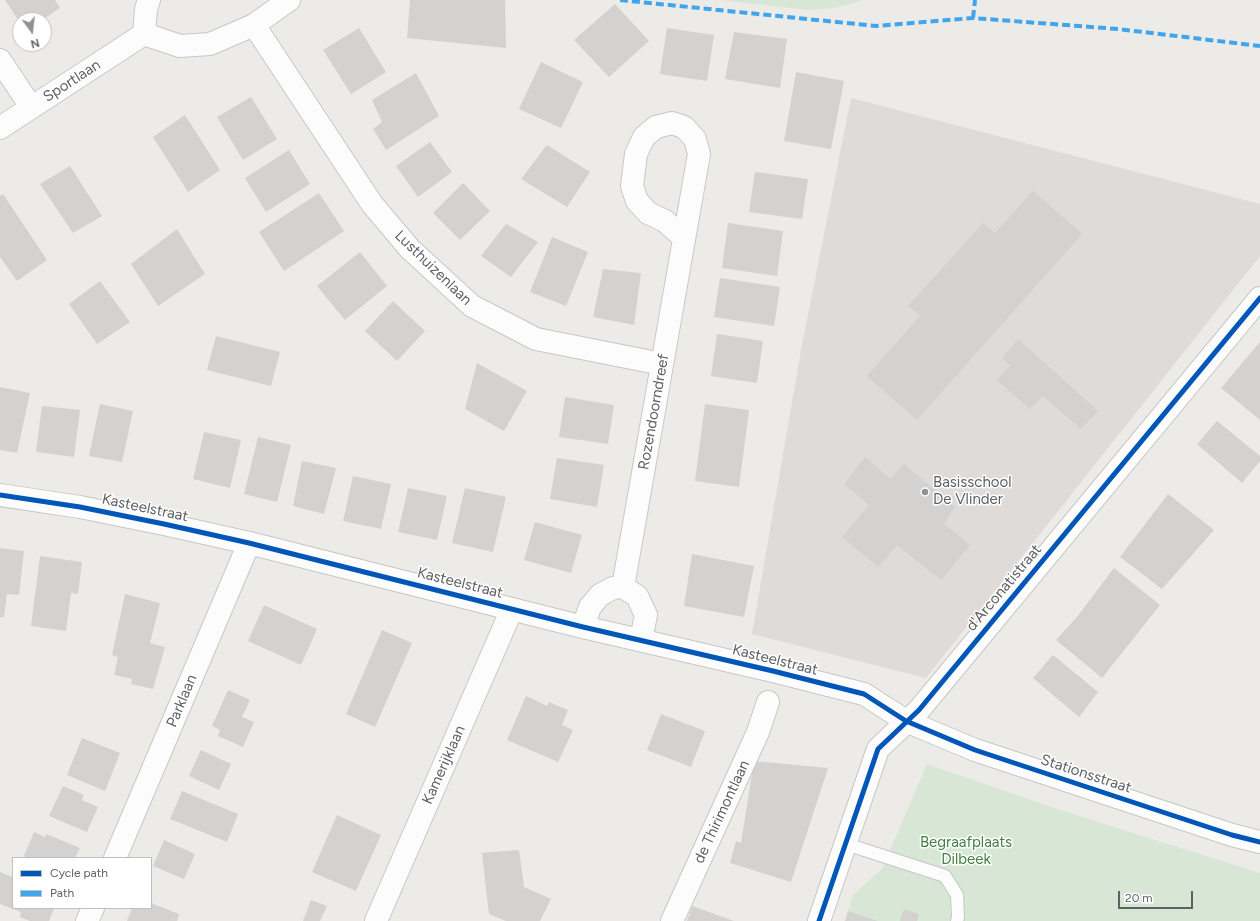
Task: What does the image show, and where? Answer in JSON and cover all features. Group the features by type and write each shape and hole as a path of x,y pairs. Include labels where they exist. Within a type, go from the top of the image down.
{"street":[{"path":"149,0 146,10 144,34 180,46 210,44 254,25 289,0"},
{"name":"Lusthuizenlaan","path":"254,25 372,204 410,249 472,306 536,339 662,364"},
{"name":"Sportlaan","path":"0,128 144,34"},
{"path":"0,60 31,107"},
{"name":"Rozendoorndreef","path":"623,587 699,154 695,139 684,127 672,123 656,127 644,137 636,154 632,186 637,202 648,213 665,221 684,238"},
{"name":"d'Arconatistraat","path":"819,921 878,749 919,710 1260,298"},
{"name":"Kasteelstraat","path":"0,495 80,507 249,543 583,627 864,694 906,721"},
{"name":"Parklaan","path":"114,857 249,543"},
{"path":"583,627 590,606 600,595 613,588 623,587 637,596 646,615 641,640"},
{"name":"Kamerijklaan","path":"376,921 512,608"},
{"name":"de Thirimontlaan","path":"672,921 758,732 768,702"},
{"name":"Stationsstraat","path":"906,721 975,750 1232,835 1260,842"},
{"path":"87,921 93,909"}],"lane":[{"path":"846,844 945,876 957,895 957,921"}],"shaded area":[{"name":"Basisschool De Vlinder","path":"851,98 1260,204 1260,256 926,678 752,634 801,350"}],"green space":[{"path":"720,0 863,0 835,8 808,10"},
{"name":"Begraafplaats Dilbeek","path":"927,764 1057,809 1260,873 1260,921 845,921 853,895 882,869"}],"building":[{"path":"5,0 55,0 60,8 52,13 52,12 13,12"},
{"path":"410,0 505,0 506,48 407,38"},
{"path":"615,4 649,41 609,77 574,40"},
{"path":"359,28 386,72 351,94 323,50"},
{"path":"667,28 714,35 707,81 660,74"},
{"path":"734,32 787,39 780,88 725,79"},
{"path":"541,62 583,82 561,128 519,109"},
{"path":"796,72 844,81 831,149 784,141"},
{"path":"416,73 439,116 386,150 373,129 382,122 372,100"},
{"path":"251,97 277,139 243,160 217,117"},
{"path":"185,115 220,170 188,192 153,137"},
{"path":"430,142 452,172 418,197 396,166"},
{"path":"547,145 590,172 567,207 521,179"},
{"path":"289,150 310,184 266,212 245,178"},
{"path":"70,166 102,216 73,233 40,184"},
{"path":"755,172 808,179 802,219 749,212"},
{"path":"463,183 490,211 460,240 433,213"},
{"path":"1033,191 1082,234 917,420 867,376 920,316 908,306 983,223 995,233"},
{"path":"319,193 344,231 284,271 259,232"},
{"path":"3,194 47,260 17,281 0,257 0,196"},
{"path":"728,223 783,231 777,276 722,268"},
{"path":"506,224 538,242 511,277 481,256"},
{"path":"177,229 205,274 158,306 131,264"},
{"path":"552,237 588,252 566,306 530,292"},
{"path":"360,252 387,286 345,320 317,286"},
{"path":"603,269 641,273 634,325 593,317"},
{"path":"720,278 780,287 774,326 714,317"},
{"path":"100,281 130,322 97,344 69,304"},
{"path":"393,301 425,331 397,361 365,331"},
{"path":"717,334 763,341 757,383 711,376"},
{"path":"216,336 280,352 271,386 207,370"},
{"path":"1018,339 1098,411 1081,429 1043,396 1030,409 997,380 1010,366 1002,358"},
{"path":"1260,342 1260,420 1221,388"},
{"path":"477,363 527,391 504,431 465,409"},
{"path":"0,387 30,393 17,453 0,450"},
{"path":"565,397 614,405 608,444 559,437"},
{"path":"100,404 133,411 122,462 89,456"},
{"path":"705,404 749,410 739,487 695,481"},
{"path":"42,406 80,410 74,457 36,452"},
{"path":"1217,421 1260,456 1260,461 1242,483 1197,444"},
{"path":"204,432 241,440 230,488 193,479"},
{"path":"258,437 291,445 277,502 244,494"},
{"path":"865,457 891,479 904,464 955,507 944,524 970,545 941,580 897,545 878,567 842,537 869,505 844,484"},
{"path":"557,458 604,465 597,507 550,499"},
{"path":"302,461 336,468 324,514 293,506"},
{"path":"353,476 391,484 381,529 343,521"},
{"path":"408,488 447,496 437,540 398,532"},
{"path":"465,488 506,497 493,552 452,543"},
{"path":"1168,494 1214,530 1162,589 1120,557"},
{"path":"535,522 582,535 571,573 524,560"},
{"path":"0,548 24,551 19,595 7,594 4,617 0,617"},
{"path":"692,554 754,566 744,617 684,606"},
{"path":"40,556 82,562 78,594 71,593 66,631 31,626"},
{"path":"1114,568 1160,605 1102,678 1056,640 1077,617"},
{"path":"125,594 160,603 150,643 165,647 153,689 131,684 132,679 114,675 118,657 112,655"},
{"path":"264,605 317,629 301,665 248,641"},
{"path":"382,630 412,643 375,727 346,714"},
{"path":"1053,655 1098,692 1079,717 1033,678"},
{"path":"228,690 250,700 242,717 254,722 243,747 218,736 220,730 212,726"},
{"path":"526,696 547,706 549,702 568,710 562,725 573,730 558,762 507,740"},
{"path":"661,714 705,731 691,767 647,750"},
{"path":"82,738 120,753 105,791 67,775"},
{"path":"201,750 231,764 219,790 189,776"},
{"path":"754,761 828,768 791,882 730,863 736,841 741,843"},
{"path":"63,786 84,795 82,800 98,807 87,832 49,816"},
{"path":"182,791 238,814 227,842 170,819"},
{"path":"337,815 381,835 356,891 312,872"},
{"path":"34,832 45,837 46,834 80,848 76,857 24,856"},
{"path":"164,840 195,854 184,879 153,866"},
{"path":"519,850 524,887 551,899 540,921 506,921 489,914 482,853"},
{"path":"0,872 12,877 12,909 0,904"},
{"path":"311,900 327,906 320,921 303,921"},
{"path":"152,903 179,914 177,921 127,921 132,909 152,909"},
{"path":"692,906 734,921 687,921"},
{"path":"13,909 54,909 49,921 30,921 20,917 21,912"},
{"path":"904,909 919,914 917,921 900,921"},
{"path":"848,911 878,921 845,921"}],"marked path":[{"path":"620,0 876,26 973,18 1118,29 1260,46"},
{"path":"973,18 975,0"}],"cycle path":[{"path":"819,921 878,749 919,710 1260,298"},
{"path":"0,495 80,507 249,543 583,627 773,671 864,694 906,721 975,750 1232,835 1260,842"}],"place":[{"name":"Basisschool De Vlinder","path":"925,492"}]}
